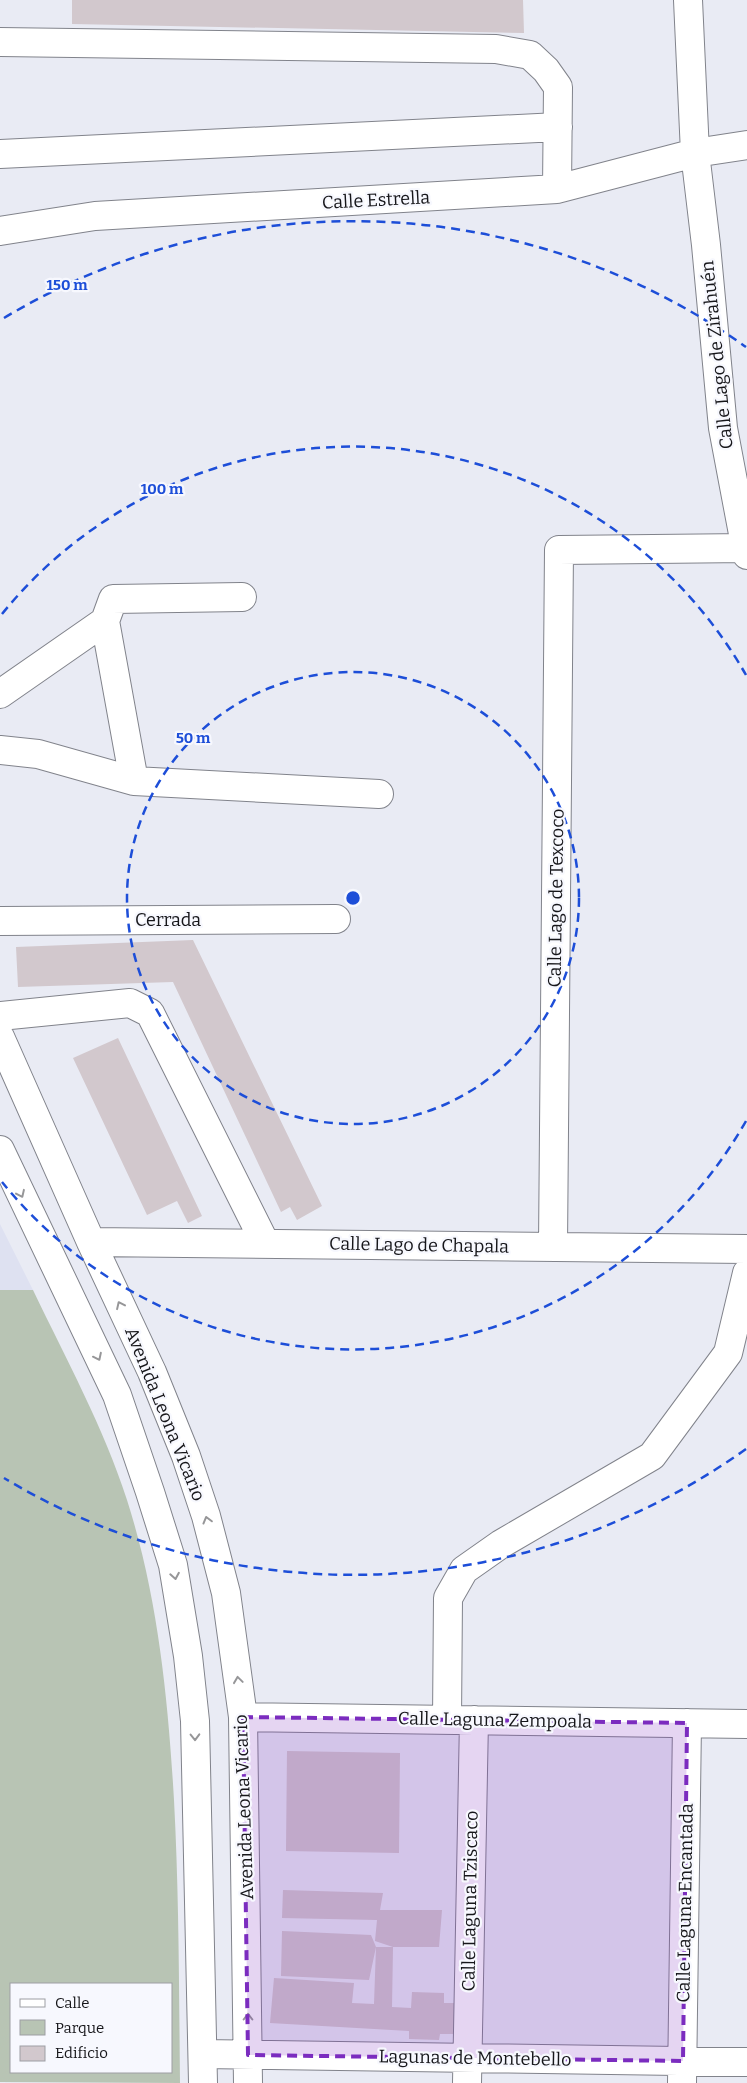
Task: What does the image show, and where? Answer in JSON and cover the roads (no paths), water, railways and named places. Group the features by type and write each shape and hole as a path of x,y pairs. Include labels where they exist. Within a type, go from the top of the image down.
{"street":[{"name":"Calle Lago de Zirahuén","path":"688,0 695,153 706,245 723,428 746,550"},
{"path":"0,42 496,49 530,55 546,70 558,86 557,189"},
{"path":"1,146 558,127"},
{"name":"Calle Estrella","path":"0,231 95,216 557,189 695,153 747,145"},
{"name":"Calle Lago de Texcoco","path":"553,1246 559,550 746,550"},
{"path":"134,781 105,621 112,599 242,597"},
{"path":"0,694 105,621"},
{"path":"0,750 38,754 134,781 379,794"},
{"name":"Cerrada","path":"0,921 336,919"},
{"path":"0,1016 130,1003 150,1013 266,1243"},
{"name":"Avenida Leona Vicario","path":"0,1037 91,1242 152,1372 186,1456 206,1516 226,1593 243,1717 248,2083"},
{"path":"0,1150 116,1395 173,1564 188,1656 195,1721 203,2083"},
{"name":"Calle Lago de Chapala","path":"91,1242 747,1249"},
{"name":"Calle Laguna Tziscaco","path":"467,2070 461,1720 448,1598 464,1570 501,1544 652,1456 728,1354 747,1274"},
{"name":"Calle Laguna Zempoala","path":"243,1717 747,1724"},
{"name":"Calle Laguna Encantada","path":"683,2072 687,1723"},
{"name":"Lagunas de Montebello","path":"203,2054 248,2055 467,2070 683,2072 747,2062"}]}
